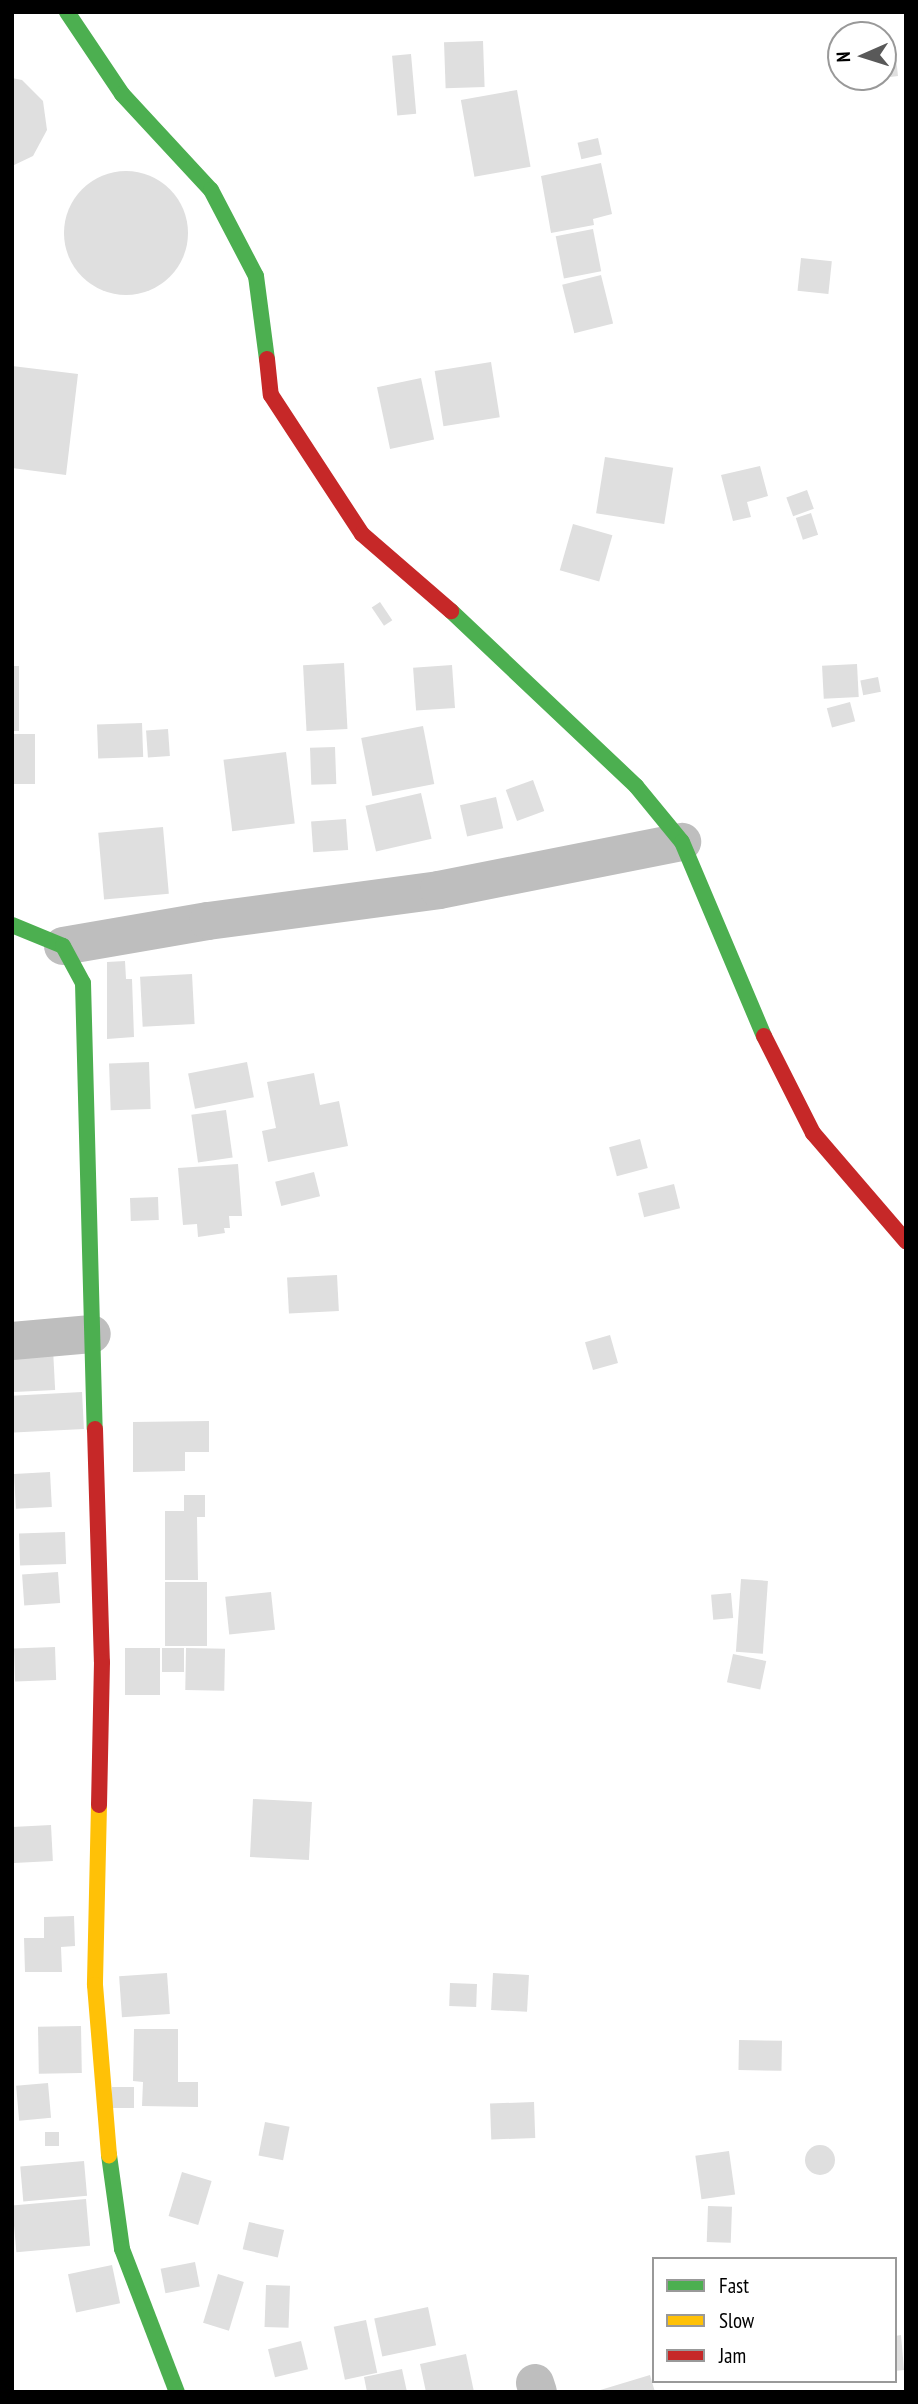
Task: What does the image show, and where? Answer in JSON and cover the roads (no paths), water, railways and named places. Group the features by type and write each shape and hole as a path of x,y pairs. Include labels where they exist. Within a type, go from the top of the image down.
{"street":[{"path":"67,12 121,94 211,190 256,276 271,395 362,534 469,627 636,786 682,842 776,1065 813,1133 906,1241"},
{"path":"12,925 63,946 208,921 439,890 682,842"},
{"path":"63,946 83,983 102,1662 95,1985 102,2103 122,2249 177,2392"},
{"path":"12,1341 92,1334"}]}
